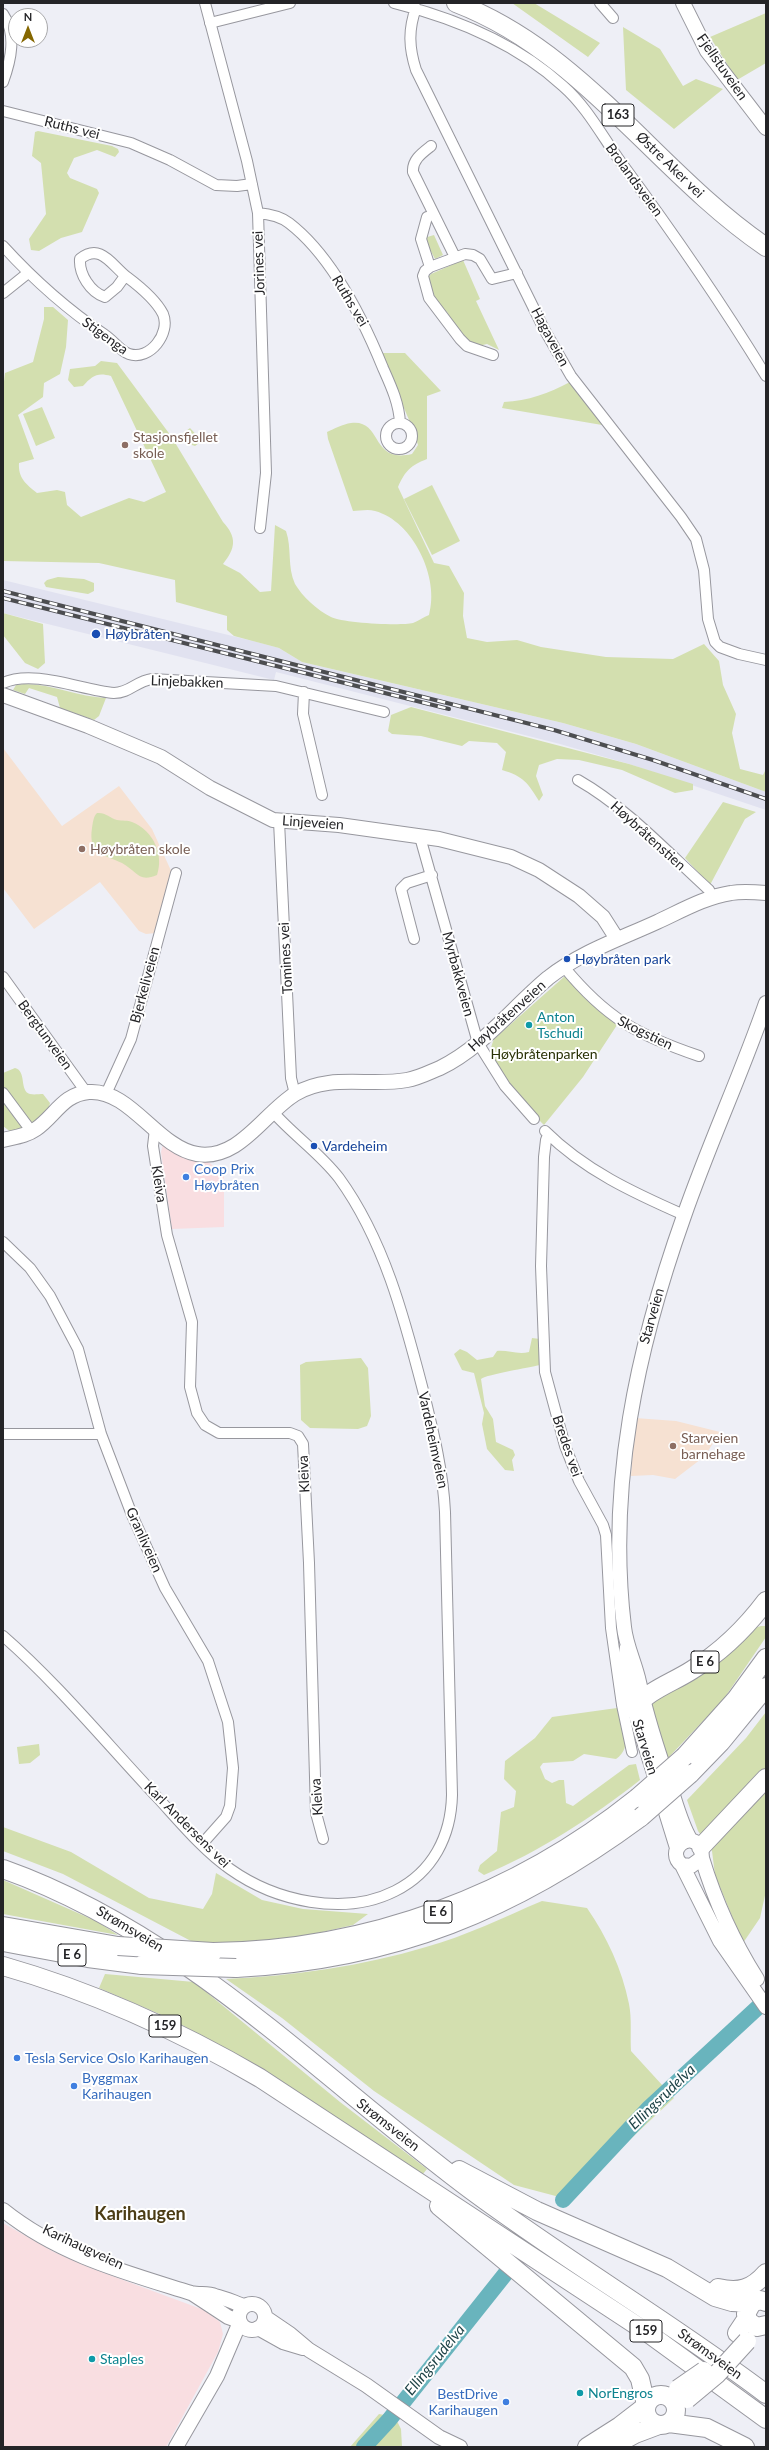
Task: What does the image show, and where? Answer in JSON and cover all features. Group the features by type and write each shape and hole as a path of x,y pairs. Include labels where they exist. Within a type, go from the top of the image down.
{"highway":[{"name":"Østre Aker vei","path":"456,3 511,30 558,62 616,113 711,205 766,247"},
{"name":"Østre Aker vei","path":"486,3 534,29 582,66 711,189 766,233"},
{"name":"E 6","path":"638,1703 716,1653 747,1625 766,1602"},
{"name":"E 6","path":"3,1926 118,1946 213,1952 256,1950 317,1943 367,1933 437,1912 487,1892 551,1859 585,1838 637,1798 685,1756 736,1699 766,1658"},
{"name":"E 6","path":"3,1942 88,1958 142,1965 236,1968 278,1965 346,1955 400,1942 447,1926 496,1906 540,1885 596,1850 642,1818 690,1774 725,1737 766,1687"},
{"path":"698,1848 766,1778"},
{"name":"Strømsveien","path":"3,1869 70,1895 122,1923 189,1966 417,2148 495,2207 701,2346 766,2394"},
{"name":"Strømsveien","path":"3,1966 119,2006 194,2040 272,2085 397,2169 648,2333 766,2419"},
{"name":"159","path":"417,2148 537,2211 686,2278"},
{"name":"159","path":"397,2169 438,2206 633,2367 640,2379 648,2419 674,2409"},
{"path":"686,2278 723,2290 738,2291 754,2285 766,2272"},
{"path":"611,2447 635,2434 674,2409 708,2367 742,2337 759,2309 724,2300 703,2291 686,2278"},
{"path":"587,2447 620,2426 646,2406 654,2397 661,2395 674,2409 745,2447"}],"street":[{"name":"Jorines vei","path":"205,3 252,184 258,213 266,474 260,528"},
{"path":"210,23 290,3"},
{"name":"Brolandsveien","path":"394,3 416,8 454,21 501,44 535,64 564,87 585,110 643,192 732,321 766,376"},
{"path":"600,3 613,18"},
{"name":"Fjellstuveien","path":"683,3 707,51 766,128"},
{"name":"Hagaveien","path":"416,8 410,38 411,55 416,70 570,376 681,517 696,539 704,570 708,619 712,637 720,647 766,660"},
{"path":"3,14 8,21 12,39 3,82"},
{"name":"Ruths vei","path":"3,111 131,143 170,160 216,185 237,186 252,184"},
{"path":"431,146 421,153 414,163 413,172 456,257"},
{"name":"Ruths vei","path":"258,213 276,216 289,223 322,257 338,280 360,316 371,338 398,404 400,423"},
{"path":"427,217 421,239 430,267"},
{"name":"Stigenga","path":"3,246 28,273 90,326 106,336 126,353 136,355 151,349 158,344 165,328 159,307 125,276 105,255 100,253 84,256 80,259 81,272 91,288 100,295 109,295 125,276"},
{"path":"493,355 467,346 444,316 436,309 424,281 425,271 430,267 465,254 473,255 480,259 492,279 517,273"},
{"path":"3,292 28,273"},
{"name":"Linjebakken","path":"3,683 12,680 34,679 120,694 129,691 143,680 162,679 276,686 384,712"},
{"path":"304,692 303,714 322,794"},
{"name":"Linjeveien","path":"3,695 88,726 161,757 210,788 273,820 339,825 420,837 484,849 511,857 539,870 567,888 597,911 608,923 617,939"},
{"name":"Høybråtenstien","path":"578,780 598,792 630,818 709,890 713,898"},
{"name":"Tomines vei","path":"280,821 291,1078 295,1094"},
{"name":"Myrbakkveien","path":"420,837 432,875 478,1044 505,1086 534,1119"},
{"name":"Bjerkeliveien","path":"106,1094 131,1039 176,873"},
{"path":"414,939 401,889 407,883 432,875"},
{"name":"Høybråtenveien","path":"3,1140 32,1132 66,1099 86,1092 106,1094 120,1102 155,1130 190,1152 204,1154 219,1153 242,1141 295,1094 311,1087 329,1082 393,1081 415,1078 453,1061 478,1044 529,996 564,967 585,954 713,898 739,892 766,893"},
{"name":"Skogstien","path":"564,967 593,1001 631,1029 648,1038 699,1056"},
{"name":"Bergtunveien","path":"3,977 86,1092"},
{"name":"Starveien","path":"766,1004 762,1026 684,1215 643,1347 626,1434 620,1503 620,1568 627,1644 634,1658 638,1703 677,1848 677,1859 682,1865 708,1920 766,1992"},
{"path":"3,1093 32,1132"},
{"name":"Vardeheimveien","path":"273,1112 332,1168 358,1209 397,1294 416,1363 437,1447 445,1497 451,1751 450,1812"},
{"name":"Kleiva","path":"155,1130 154,1146 167,1234 192,1322 190,1387 197,1413 205,1425 219,1433 290,1432 298,1436 303,1444 309,1563 316,1813 323,1839"},
{"name":"Bredes vei","path":"632,1752 622,1705 611,1628 608,1554 604,1530 579,1481 565,1446 545,1372 541,1266 546,1133 580,1160 607,1178 684,1215"},
{"name":"Granliveien","path":"3,1242 30,1268 50,1296 78,1349 101,1434 132,1515 157,1572 208,1661 228,1722 233,1768 230,1806 222,1824 202,1844"},
{"path":"3,1434 101,1434"},
{"name":"Karl Andersens vei","path":"3,1636 36,1667 202,1844 238,1875 280,1894 315,1902 364,1901 396,1891 423,1871 440,1848 447,1829 450,1812"},
{"name":"Starveien","path":"638,1703 698,1848 712,1892 739,1960 766,2007"},
{"path":"677,1848 682,1841 698,1848 691,1866 682,1865"},
{"name":"Karihaugveien","path":"3,2200 28,2220 57,2237 122,2264 146,2277"},
{"name":"Karihaugveien","path":"3,2210 38,2235 68,2251 119,2271 146,2277 193,2293 216,2296 244,2306 251,2304 257,2305 263,2310 251,2324"},
{"name":"Karihaugveien","path":"193,2293 228,2317 251,2324 284,2342 309,2350 396,2405 442,2442 460,2447"},
{"path":"176,2447 224,2362 251,2324 240,2311 244,2306"}],"shaded area":[{"path":"3,580 279,648 302,662 563,723 636,744 766,792 766,810 629,764 560,744 276,672 274,680 3,613"},
{"name":"Høybråten skole","path":"3,748 62,826 119,786 152,829 173,875 156,933 146,934 139,931 100,882 34,929 3,888"},
{"path":"163,1144 210,1163 224,1177 224,1227 172,1229 161,1152"},
{"name":"Starveien barnehage","path":"635,1418 676,1421 720,1432 705,1456 675,1479 653,1475 631,1476"},
{"path":"3,2223 54,2252 88,2267 204,2310 220,2322 223,2334 218,2352 166,2447 3,2447"}],"green space":[{"path":"512,3 534,3 600,43 588,57"},
{"path":"766,13 766,63 737,80 710,37"},
{"path":"623,27 660,49 683,86 696,79 723,89 674,129 626,90"},
{"path":"38,131 112,146 118,149 119,152 115,157 97,150 74,158 67,173 70,178 97,189 99,193 82,232 61,238 39,251 31,250 29,239 46,214 41,163 32,156 35,132"},
{"path":"434,235 443,255 435,259 424,238"},
{"path":"463,260 480,299 476,301 499,350 487,344 478,346 470,343 456,327 447,312 438,306 426,280 431,274"},
{"path":"44,307 53,307 68,320 66,347 60,374 44,383 43,397 18,415 34,459 19,463 21,477 26,484 37,493 57,490 65,492 67,505 81,517 129,498 144,502 166,492 111,376 102,374 98,375 92,377 83,386 74,387 68,380 70,369 95,366 101,361 117,363 171,436 223,522 228,527 233,538 233,543 230,553 223,564 240,573 260,592 271,591 275,525 286,531 289,544 291,571 298,589 321,611 331,617 347,621 406,624 413,623 429,615 431,585 427,568 420,553 412,539 401,526 389,517 372,510 353,511 328,439 327,432 351,423 361,424 368,428 383,448 389,453 399,455 412,454 418,445 381,353 405,353 441,391 427,396 427,459 409,469 398,487 434,563 449,566 464,593 463,616 467,638 487,642 517,640 541,647 606,657 673,659 704,644 719,661 723,685 736,714 732,733 740,769 763,775 766,769 766,792 636,744 563,723 302,662 279,648 234,636 227,630 227,616 176,602 175,580 99,563 3,561 3,390 5,373 33,362 44,319"},
{"path":"570,382 602,425 502,408 504,402 538,396"},
{"path":"42,407 55,438 36,446 23,414"},
{"path":"190,428 202,441 195,446 186,443 182,434"},
{"path":"432,485 460,541 432,555 404,499"},
{"path":"58,577 84,579 94,583 94,591 88,594 46,587 44,583 47,580"},
{"path":"3,613 43,624 45,663 38,669 25,663 3,635"},
{"path":"24,684 45,686 106,698 99,716 94,720 60,708 57,697 29,688 25,694 13,690 16,685"},
{"path":"411,707 629,764 693,784 693,790 675,793 622,770 579,760 557,759 539,765 536,776 543,795 539,801 532,789 524,781 509,772 502,770 506,752 497,743 469,741 462,746 421,736 392,734 388,731 391,715"},
{"path":"723,802 756,812 745,819 710,885 685,858"},
{"path":"97,813 105,814 117,820 130,821 146,831 155,844 158,852 159,867 157,875 146,878 142,877 122,863 98,852 92,843 91,837 93,820"},
{"name":"Høybråtenparken","path":"565,976 591,1003 617,1025 583,1077 544,1125 499,1070 491,1054 491,1048 494,1039"},
{"path":"15,1068 21,1073 27,1092 30,1094 43,1094 50,1103 45,1114 35,1123 12,1133 3,1126 3,1073"},
{"path":"532,1338 540,1339 540,1365 500,1373 481,1379 485,1406 493,1419 496,1442 513,1450 515,1455 512,1460 514,1471 505,1470 487,1449 482,1424 484,1413 474,1373 462,1370 454,1354 460,1349 467,1352 477,1360 493,1357 497,1351 521,1353 529,1352"},
{"path":"361,1358 368,1368 371,1416 367,1426 358,1429 310,1428 301,1420 300,1365 306,1362"},
{"path":"766,1626 766,1637 723,1700 668,1758 649,1702 754,1628"},
{"path":"617,1708 626,1735 626,1742 625,1748 616,1759 584,1754 573,1761 543,1763 540,1767 545,1779 552,1783 559,1780 564,1780 566,1803 573,1806 629,1765 636,1764 640,1780 604,1807 545,1845 484,1875 478,1871 480,1865 497,1851 501,1812 514,1807 516,1791 504,1779 505,1761 535,1738 552,1717"},
{"path":"766,1712 766,1891 760,1918 743,1943 715,1875 712,1851 698,1831 687,1800 746,1738"},
{"path":"39,1744 40,1755 30,1763 19,1764 17,1747"},
{"path":"3,1827 71,1852 149,1898 203,1909 212,1894 216,1873 262,1900 303,1909 368,1914 353,1925 283,1941 216,1943 191,1941 63,1874 3,1851"},
{"path":"3,1880 96,1921 118,1935 3,1914"},
{"path":"542,1901 587,1908 601,1930 613,1954 626,1991 631,2022 631,2051 674,2098 567,2199 514,2185 374,2091 282,2018 226,1979 302,1973 378,1960 441,1943"},
{"path":"105,1974 194,1982 340,2102 427,2169 423,2174 262,2069 171,2019 99,1988"},
{"path":"379,2414 395,2417 401,2429 402,2447 350,2447"}],"waterway":[{"name":"Ellingsrudelva","path":"563,2200 648,2109 766,2000"},
{"name":"Ellingsrudelva","path":"364,2447 389,2420 506,2273"}],"railway":[{"path":"3,591 554,730 653,760 766,799"},
{"path":"3,598 449,709"}],"place":[{"name":"Stasjonsfjellet skole","path":"125,445"},
{"name":"Høybråten","path":"96,634"},
{"name":"Høybråten skole","path":"82,849"},
{"name":"Høybråten park","path":"567,959"},
{"name":"Anton Tschudi","path":"529,1025"},
{"name":"Vardeheim","path":"314,1146"},
{"name":"Coop Prix Høybråten","path":"186,1177"},
{"name":"Starveien barnehage","path":"673,1446"},
{"name":"Tesla Service Oslo Karihaugen","path":"17,2058"},
{"name":"Byggmax Karihaugen","path":"74,2086"},
{"name":"Staples","path":"92,2359"},
{"name":"NorEngros","path":"580,2393"},
{"name":"BestDrive Karihaugen","path":"506,2402"}],"district":[{"name":"Karihaugen","path":"140,2214"}]}
